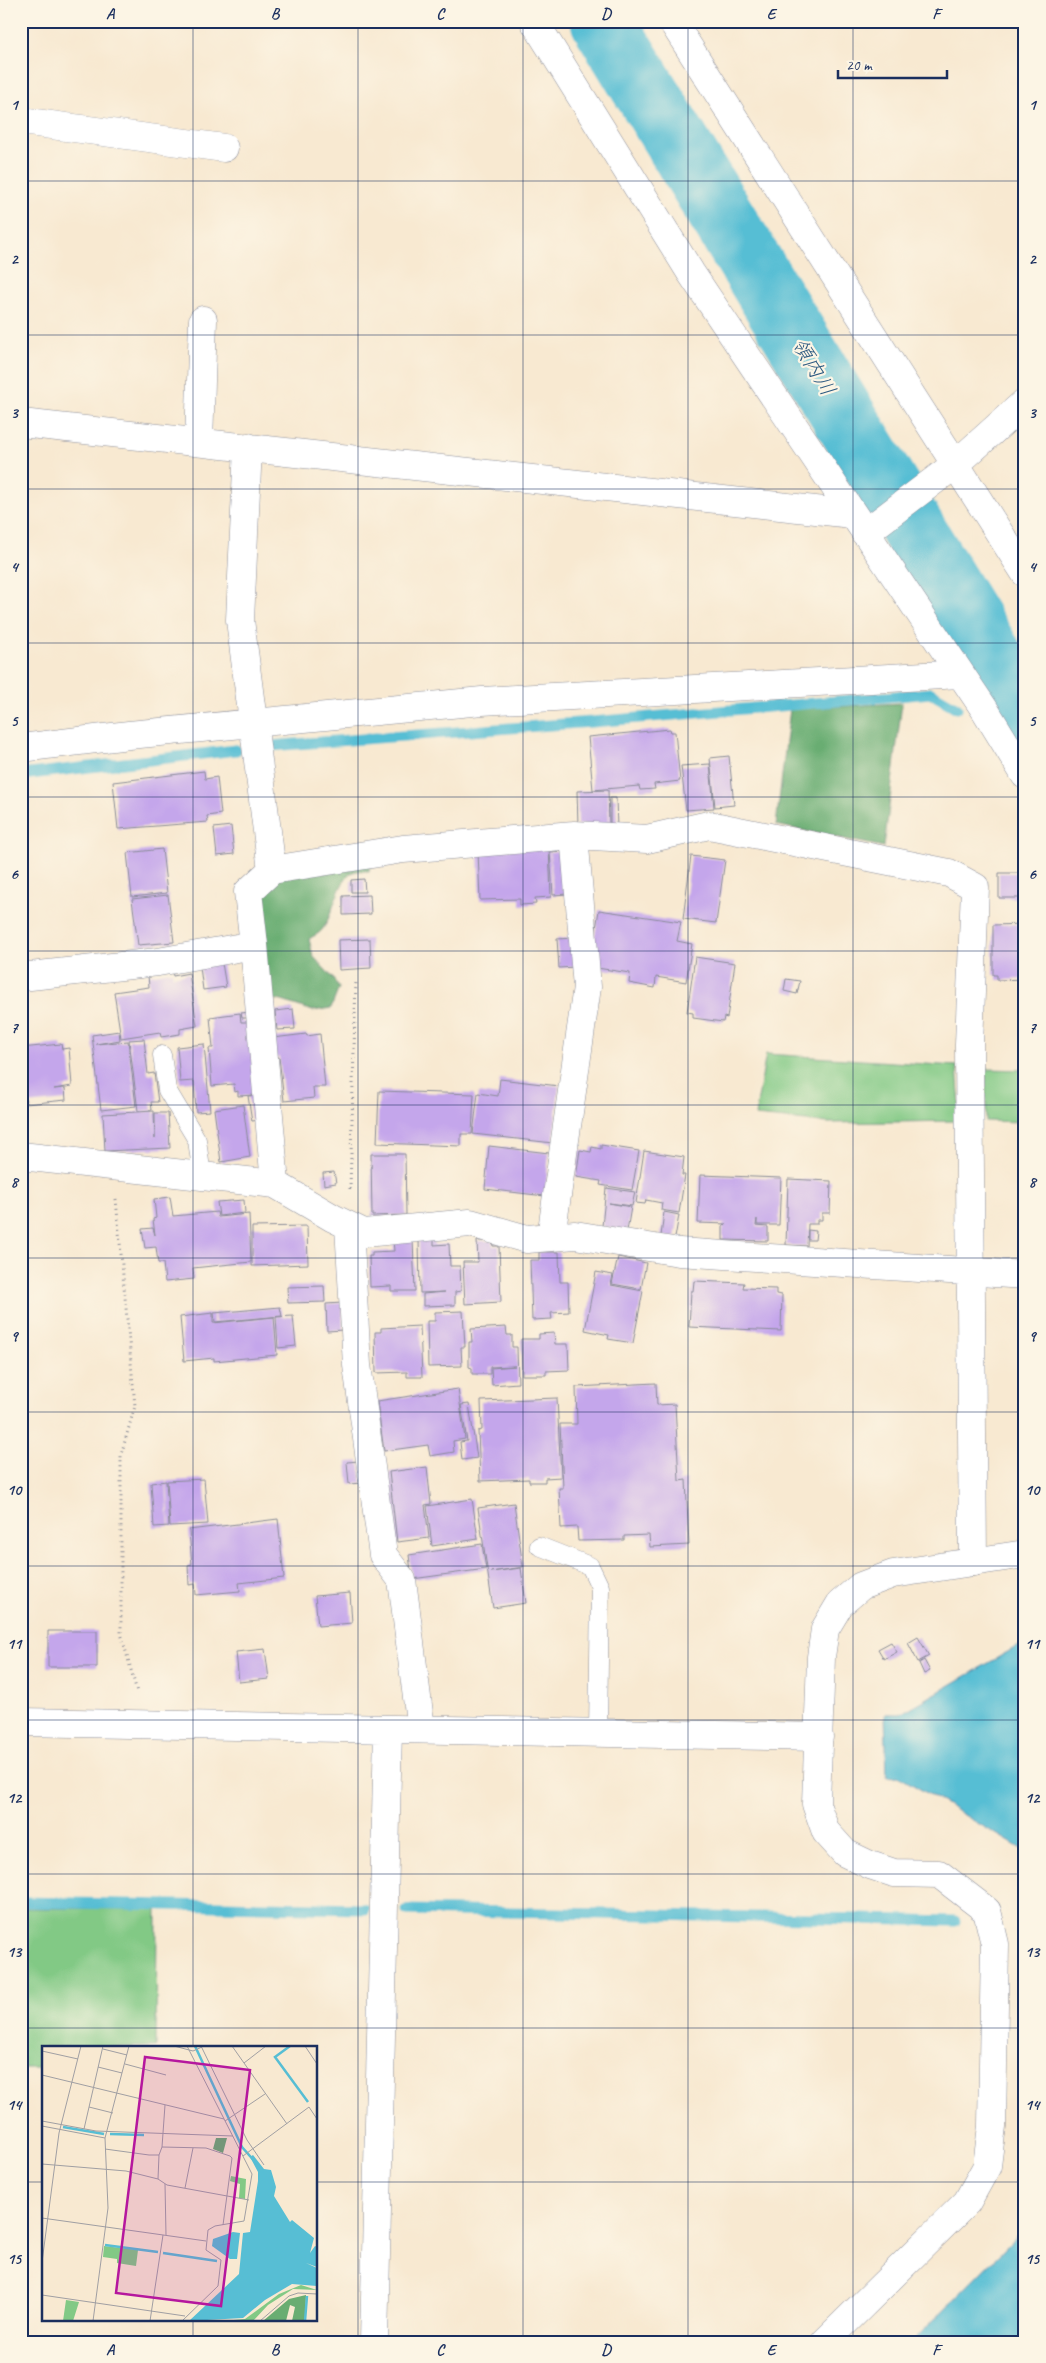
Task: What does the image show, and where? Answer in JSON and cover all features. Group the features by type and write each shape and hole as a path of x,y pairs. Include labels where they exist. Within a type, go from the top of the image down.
{"street":[{"path":"534,21 691,273 985,710 1025,775"},
{"path":"672,21 952,467 1025,573"},
{"path":"21,121 224,148"},
{"path":"199,442 203,320"},
{"path":"21,422 199,442 859,524 892,513 952,467 1025,402"},
{"path":"248,448 240,620 272,870"},
{"path":"21,748 482,701 960,674"},
{"path":"275,1184 248,892 272,870 403,849 574,834 647,839 709,825 949,873 976,887 969,1045 969,1272 973,1562"},
{"path":"551,1237 588,987 574,834"},
{"path":"21,977 158,962 254,945"},
{"path":"21,1156 275,1184 364,1233 470,1223 527,1239 575,1235 679,1252 1025,1276"},
{"path":"349,1226 357,1365 381,1536 384,1555 402,1580 421,1730"},
{"path":"824,2342 967,2202 987,2166 992,2126 995,1944 987,1911 939,1874 894,1873 870,1865 845,1852 826,1832 816,1804 821,1656 825,1629 840,1604 861,1586 893,1574 1025,1554"},
{"path":"21,1722 819,1737"},
{"path":"374,2342 388,1729"}],"lane":[{"path":"162,1055 167,1090 197,1140 202,1176"},
{"path":"539,1546 590,1566 600,1587 598,1733"}],"path":[{"path":"349,1226 356,980"},
{"path":"114,1166 135,1406 121,1455 121,1633 136,1685 142,1724"}],"green space":[{"path":"902,703 884,847 776,825 790,709"},
{"path":"371,862 369,871 355,871 348,876 340,889 326,924 321,931 309,939 313,956 332,977 339,988 331,1008 313,1011 266,998 257,899 273,877"},
{"path":"766,1054 957,1066 961,1121 828,1123 755,1116"},
{"path":"986,1069 1025,1070 1025,1122 986,1121"},
{"path":"21,1908 157,1909 156,2046 42,2046 42,2068 21,2068"}],"water":[{"path":"1025,1642 1025,1851 898,1776 887,1777 885,1714 900,1714"},
{"path":"1025,2228 1025,2342 912,2342"}],"building":[{"path":"670,729 671,732 675,732 680,781 654,784 655,789 640,790 639,786 593,790 588,737"},
{"path":"729,756 734,805 715,807 710,758"},
{"path":"710,764 714,808 686,810 681,766"},
{"path":"204,771 205,779 217,777 221,814 207,816 208,822 118,829 113,782"},
{"path":"608,790 609,824 578,825 577,791"},
{"path":"610,798 616,798 617,828 610,828"},
{"path":"231,826 234,854 217,856 214,828"},
{"path":"549,847 551,897 535,898 536,904 520,905 520,899 480,900 478,851"},
{"path":"162,849 167,893 132,897 127,853"},
{"path":"566,851 567,894 553,895 550,852"},
{"path":"691,856 725,860 716,923 683,919"},
{"path":"999,873 1025,873 1025,898 999,898"},
{"path":"364,879 365,892 351,892 351,880"},
{"path":"168,895 174,942 138,945 132,899"},
{"path":"370,895 371,914 343,915 343,896"},
{"path":"599,910 681,922 677,941 692,944 686,982 656,977 655,988 629,983 630,973 590,967"},
{"path":"1025,924 1025,979 997,980 997,975 993,975 993,925"},
{"path":"573,938 575,967 559,968 557,939"},
{"path":"370,939 371,968 339,970 338,940"},
{"path":"695,957 735,963 727,1018 724,1017 723,1022 693,1018 693,1013 687,1012"},
{"path":"222,963 226,987 203,990 200,967"},
{"path":"172,971 173,976 189,973 197,1026 180,1029 180,1034 161,1037 160,1032 121,1038 114,992 149,987 148,975"},
{"path":"786,979 800,981 797,994 784,991"},
{"path":"293,1009 295,1029 277,1030 275,1011"},
{"path":"250,1012 250,1018 242,1018 241,1013"},
{"path":"240,1013 241,1022 251,1022 254,1095 238,1096 238,1091 235,1092 234,1084 212,1086 209,1048 213,1048 210,1017"},
{"path":"119,1031 120,1040 96,1044 128,1041 136,1106 101,1110 92,1035"},
{"path":"306,1034 307,1036 320,1034 325,1087 313,1087 314,1098 284,1101 279,1057 275,1058 273,1038"},
{"path":"144,1039 148,1074 154,1073 158,1102 151,1102 152,1110 138,1111 129,1040"},
{"path":"61,1044 62,1049 69,1048 72,1086 54,1089 65,1088 66,1100 26,1104 25,1091 25,1097 21,1098 21,1048"},
{"path":"204,1044 210,1111 196,1112 194,1081 180,1082 177,1047"},
{"path":"500,1079 559,1086 553,1143 473,1134 478,1093 498,1096"},
{"path":"379,1091 474,1094 472,1134 461,1134 461,1146 377,1143"},
{"path":"258,1095 261,1120 252,1121 248,1096"},
{"path":"243,1105 250,1157 221,1162 214,1109"},
{"path":"154,1111 155,1139 155,1113 168,1113 170,1148 105,1151 103,1114"},
{"path":"601,1145 639,1151 632,1190 600,1185 601,1181 576,1177 580,1150 591,1152 592,1147 601,1149"},
{"path":"489,1146 549,1153 545,1196 485,1189"},
{"path":"644,1151 684,1157 682,1175 685,1175 679,1213 661,1210 662,1203 646,1200 645,1204 636,1203"},
{"path":"371,1154 405,1154 406,1215 372,1216"},
{"path":"334,1172 336,1183 324,1185 323,1173"},
{"path":"700,1175 781,1178 779,1225 757,1225 757,1219 756,1226 768,1227 768,1241 723,1240 723,1225 727,1224 698,1223"},
{"path":"788,1179 831,1181 830,1213 822,1213 822,1220 817,1220 817,1224 808,1224 807,1246 786,1245"},
{"path":"606,1188 635,1192 632,1206 609,1203 631,1207 627,1231 602,1226"},
{"path":"170,1197 173,1216 217,1212 218,1217 249,1214 251,1262 193,1268 194,1279 165,1282 163,1263 158,1263 156,1247 145,1248 142,1229 153,1228 155,1235 153,1219 156,1218 154,1199"},
{"path":"244,1200 245,1213 219,1216 217,1202"},
{"path":"664,1212 679,1215 675,1238 661,1236"},
{"path":"307,1226 308,1264 252,1266 252,1227"},
{"path":"808,1230 816,1231 815,1240 808,1240"},
{"path":"419,1239 434,1239 434,1245 449,1244 450,1266 460,1266 461,1291 455,1292 455,1305 423,1306 423,1294 445,1292 420,1293"},
{"path":"393,1240 413,1240 415,1291 391,1291 391,1286 370,1287 369,1256 372,1256 372,1252 394,1251"},
{"path":"477,1241 492,1241 493,1246 499,1246 501,1302 465,1304 463,1262 478,1262"},
{"path":"539,1252 559,1252 560,1282 568,1282 569,1312 551,1313 552,1319 532,1320 530,1260 539,1260"},
{"path":"618,1257 646,1263 641,1289 612,1284"},
{"path":"596,1272 613,1275 611,1285 643,1291 633,1343 608,1339 609,1335 585,1330"},
{"path":"694,1281 744,1283 743,1288 776,1289 776,1294 782,1295 781,1331 689,1327 691,1291 693,1291"},
{"path":"324,1286 325,1302 288,1303 287,1287"},
{"path":"342,1303 343,1330 327,1331 326,1304"},
{"path":"280,1307 282,1316 215,1322 214,1313"},
{"path":"463,1311 465,1347 461,1347 462,1366 428,1367 427,1321 435,1321 435,1312"},
{"path":"213,1313 213,1323 274,1317 277,1355 214,1361 214,1358 184,1361 180,1317"},
{"path":"293,1316 296,1346 278,1348 276,1317"},
{"path":"420,1326 422,1377 407,1377 407,1372 376,1373 375,1332 381,1332 381,1328"},
{"path":"506,1327 507,1335 512,1335 512,1347 517,1347 518,1383 492,1385 491,1368 515,1366 490,1367 490,1374 472,1374 472,1368 469,1367 469,1342 472,1342 471,1329"},
{"path":"554,1333 555,1344 568,1344 569,1370 546,1371 546,1375 522,1375 521,1339 539,1339 539,1334"},
{"path":"656,1383 657,1405 675,1404 679,1481 686,1480 689,1545 650,1547 649,1535 624,1536 624,1540 578,1541 577,1527 561,1528 559,1488 563,1488 560,1424 577,1424 576,1387"},
{"path":"458,1389 465,1439 453,1441 454,1452 430,1456 428,1445 384,1451 377,1401"},
{"path":"557,1398 561,1477 545,1478 545,1482 529,1482 529,1479 480,1481 478,1431 482,1430 481,1401"},
{"path":"469,1404 477,1458 462,1460 460,1442 467,1441 461,1405"},
{"path":"359,1461 362,1483 349,1484 347,1462"},
{"path":"427,1467 431,1504 425,1505 429,1538 397,1542 389,1472"},
{"path":"204,1479 208,1524 170,1526 167,1481"},
{"path":"166,1481 169,1526 154,1527 151,1483"},
{"path":"472,1499 478,1539 432,1546 427,1506"},
{"path":"514,1503 523,1567 491,1572 521,1568 526,1603 493,1608 478,1508"},
{"path":"278,1519 284,1578 239,1583 240,1591 196,1595 195,1584 189,1585 188,1565 192,1564 189,1530"},
{"path":"482,1544 486,1569 412,1579 409,1555"},
{"path":"350,1593 352,1623 318,1626 315,1596"},
{"path":"48,1631 97,1631 97,1667 48,1667"},
{"path":"918,1637 929,1656 918,1662 908,1643"},
{"path":"891,1642 897,1652 884,1659 878,1649"},
{"path":"265,1649 269,1679 239,1682 236,1652"},
{"path":"924,1660 930,1671 924,1674 919,1663"}],"waterway":[{"name":"領内川","path":"603,21 1025,713"},
{"path":"269,746 592,722 931,693 957,708"},
{"path":"21,775 236,750"},
{"path":"21,1902 364,1909"},
{"path":"407,1910 955,1921"}]}
